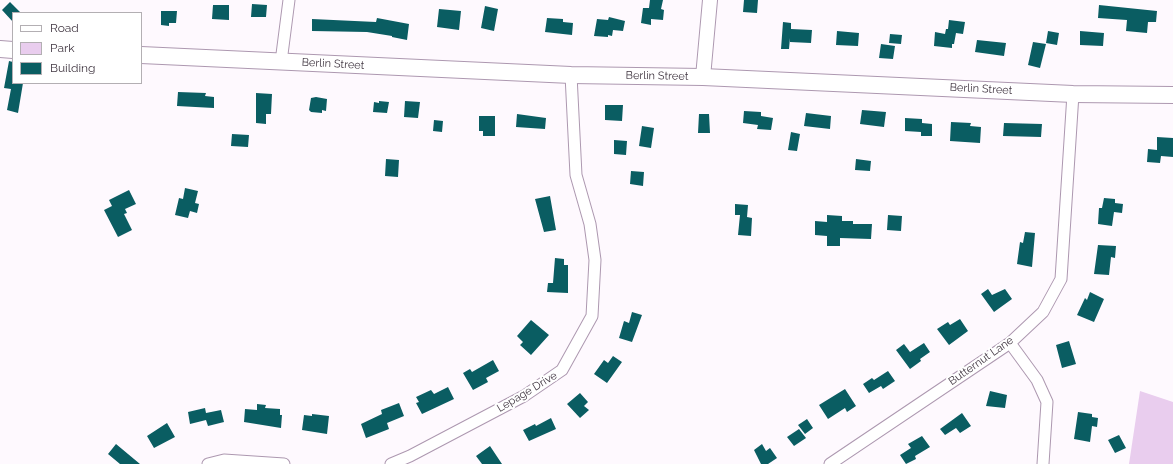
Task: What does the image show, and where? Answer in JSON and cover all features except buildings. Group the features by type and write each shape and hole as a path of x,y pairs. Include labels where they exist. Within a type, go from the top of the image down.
{"main road":[{"path":"0,49 12,50"},
{"name":"Berlin Street","path":"142,55 572,75 703,76 1073,94 1173,95"}],"street":[{"path":"281,62 289,0"},
{"path":"703,76 710,0"},
{"name":"Lepage Drive","path":"391,464 410,456 524,396 562,370 592,316 595,260 590,224 576,175 572,75"},
{"name":"Butternut Lane","path":"830,464 1010,343 1043,312 1061,279 1073,94"},
{"path":"1010,343 1037,380 1047,402 1043,464"},
{"path":"208,464 224,460 284,464"}],"green space":[{"path":"1140,391 1173,402 1173,464 1129,464"}]}
